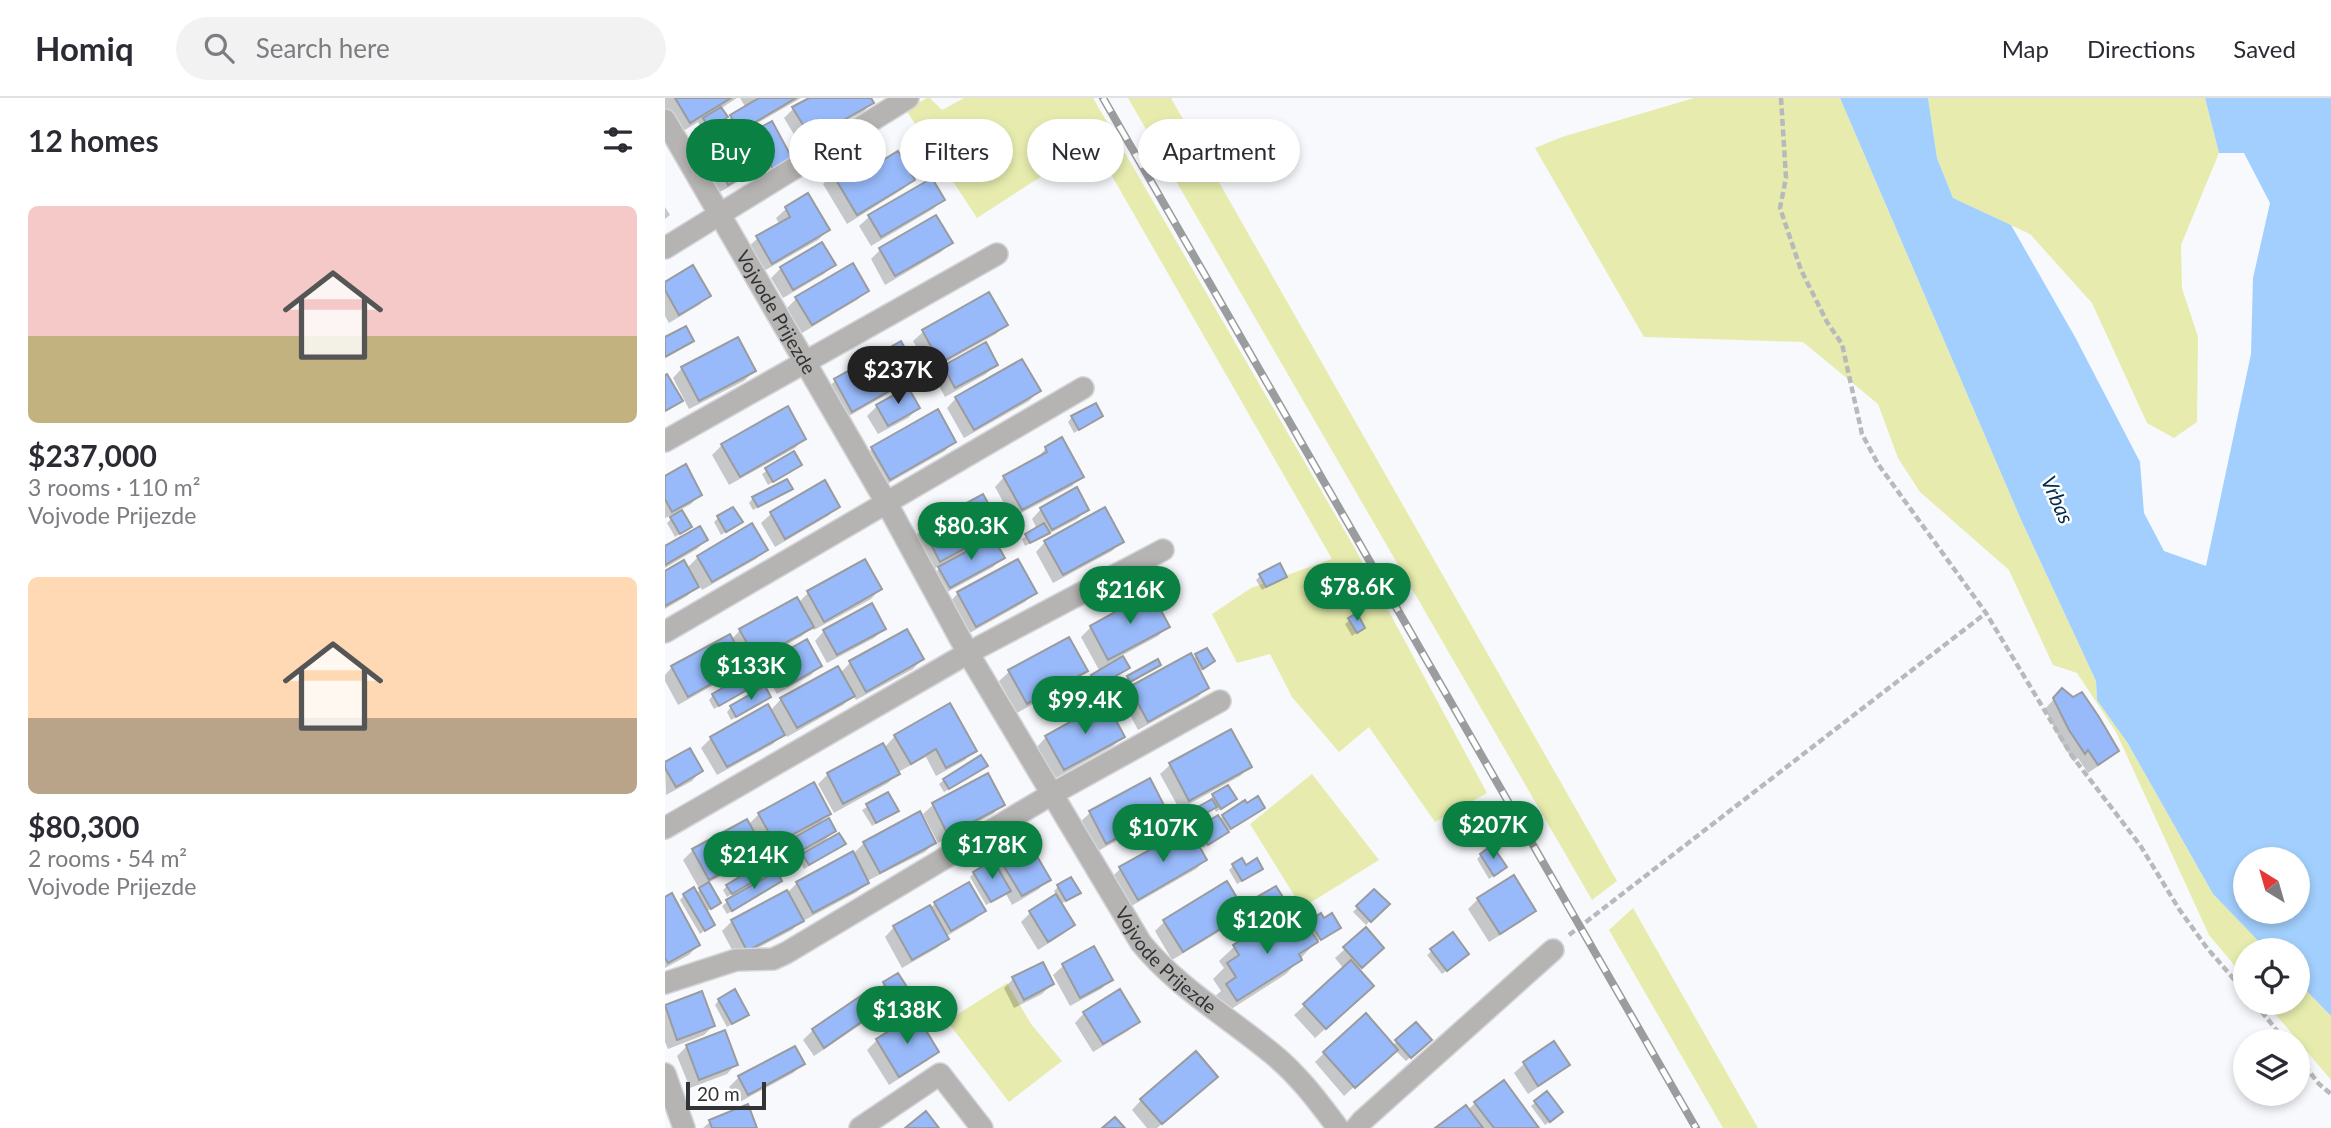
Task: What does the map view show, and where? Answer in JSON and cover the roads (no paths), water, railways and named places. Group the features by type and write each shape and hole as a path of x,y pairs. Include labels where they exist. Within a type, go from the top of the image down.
{"street":[{"path":"665,248 908,98"},
{"name":"Vojvode Prijezde","path":"665,120 885,502 968,653 1140,943 1157,962 1207,1005 1288,1067 1338,1128"},
{"path":"665,441 997,254"},
{"path":"665,632 1083,388"},
{"path":"665,828 968,653 1163,550"},
{"path":"665,983 736,960 773,959 786,953 1052,794 1220,701"},
{"path":"1356,1128 1553,950"},
{"path":"665,1074 684,1128"},
{"path":"860,1128 940,1074 982,1128"}],"water":[{"name":"Vrbas","path":"1840,98 1928,98 1937,158 1953,198 2011,225 2075,337 2140,462 2144,513 2164,551 2206,566 2251,354 2253,278 2270,203 2244,153 2219,153 2205,98 2331,98 2331,1016 2310,994 2310,938 2255,938 2242,924 2310,924 2310,847 2233,847 2233,915 2213,894 2127,742 2097,700 2096,681 2022,522"}],"railway":[{"path":"1103,98 1696,1128"}]}
